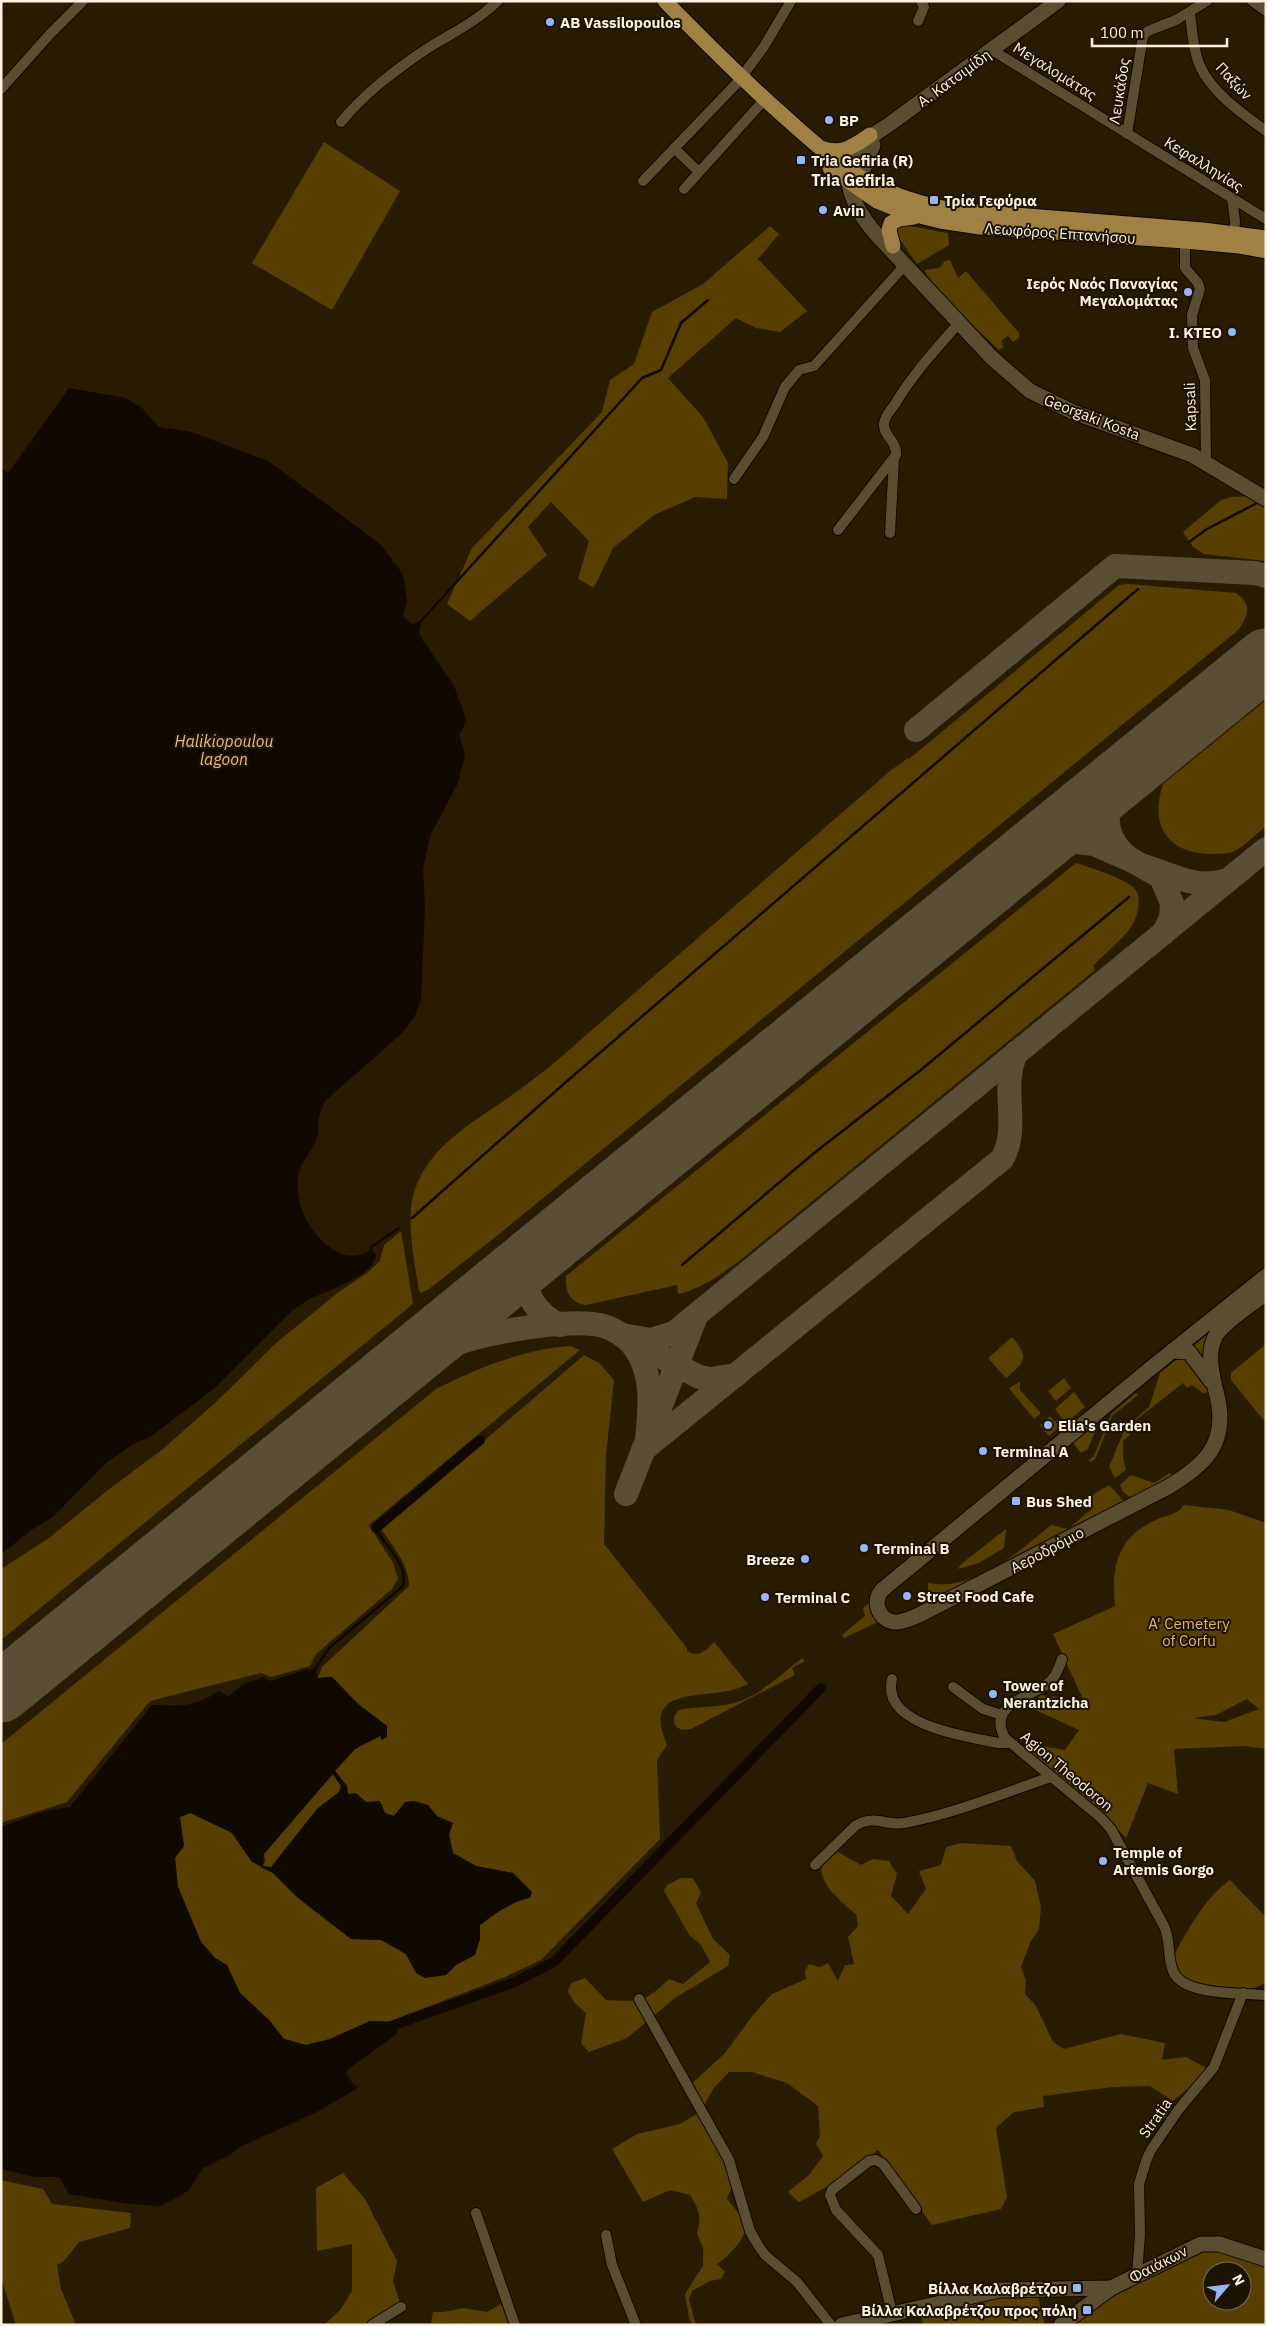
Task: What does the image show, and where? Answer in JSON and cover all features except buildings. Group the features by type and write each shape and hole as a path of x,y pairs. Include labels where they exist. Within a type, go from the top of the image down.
{"main road":[{"path":"665,1 764,100 818,147 858,178"},
{"name":"Α. Κατσιμίδη","path":"858,178 870,148 887,126 1058,1"},
{"path":"764,100 795,137 858,178"},
{"path":"818,147 830,152 845,151 887,126"},
{"path":"858,178 863,143 870,135"},
{"name":"Λεωφόρος Επτανήσου","path":"858,178 887,206 923,218 980,227 1185,241 1266,238"},
{"name":"Λεωφόρος Επτανήσου","path":"858,178 916,202 954,210 1234,239 1266,251"},
{"name":"Georgaki Kosta","path":"858,178 868,210 900,256 1011,376 1044,400 1178,449 1206,462 1266,499"},
{"path":"900,256 889,230 893,222 906,217 923,218"},
{"name":"Αεροδρόμιο","path":"1266,1276 882,1590 877,1596 877,1601 880,1612 884,1617 894,1622 900,1622 919,1615 1185,1476 1208,1456 1220,1433 1221,1422 1210,1359 1216,1336 1266,1293"},
{"path":"1172,1351 1189,1352 1214,1386"},
{"name":"Φαιάκων","path":"1061,2325 1111,2288 1193,2247 1207,2243 1219,2244 1266,2258"},
{"path":"842,2325 1000,2290 1111,2288"}],"street":[{"path":"1,89 50,34 83,1"},
{"path":"341,122 356,104 385,79 428,49 472,23 498,1"},
{"path":"643,180 725,97 741,78 763,48 791,1"},
{"path":"918,20 924,7 921,1"},
{"name":"Λευκάδος","path":"1127,134 1144,36 1190,13 1208,1"},
{"path":"1252,1 1266,11"},
{"name":"Παξών","path":"1190,13 1195,46 1203,72 1230,102 1266,131"},
{"name":"Μεγαλομάτας","path":"992,50 1127,134"},
{"path":"684,190 698,171 764,100"},
{"name":"Κεφαλληνίας","path":"1127,134 1266,219"},
{"path":"674,148 698,171"},
{"path":"1232,198 1235,210 1234,239"},
{"name":"Kapsali","path":"1185,241 1185,268 1200,288 1192,315 1193,348 1205,380 1206,462"},
{"path":"734,478 763,437 780,395 797,372 814,366 900,256"},
{"path":"890,533 896,449 884,429 885,420 918,370 960,323"},
{"path":"838,530 894,458"},
{"path":"953,1687 984,1709 1002,1715 1008,1707 1022,1697 1047,1684 1056,1673 1062,1659"},
{"path":"892,1679 891,1694 900,1709 908,1715 936,1729 999,1743 1010,1743"},
{"name":"Agion Theodoron","path":"1002,1715 1001,1730 1010,1743 1102,1818 1111,1829 1164,1926 1168,1936 1173,1971 1177,1978 1192,1987 1202,1990 1266,1995"},
{"path":"815,1865 855,1826 862,1822 878,1820 902,1823 981,1802 1051,1777"},
{"name":"Stratia","path":"1137,2276 1140,2235 1139,2184 1146,2161 1151,2150 1179,2108 1214,2067 1243,1993"},
{"path":"639,1999 728,2160 750,2232 758,2246 765,2255 797,2282 831,2325"},
{"path":"892,2313 878,2255 836,2210 830,2195 832,2190 869,2162 876,2160 883,2164 916,2210"},
{"path":"476,2213 515,2325"},
{"path":"606,2235 612,2265 636,2325"},
{"path":"372,2325 401,2307"}],"green space":[{"path":"324,142 400,191 332,310 252,263"},
{"path":"904,225 948,233 949,245 917,264 896,234 896,228"},
{"path":"770,226 779,234 758,259 807,311 780,332 756,328 736,318 668,378 703,417 728,463 727,499 695,497 654,515 613,548 594,588 578,579 589,541 551,502 528,527 547,555 470,621 447,604 472,548 602,412 610,380 634,364 652,312 703,284"},
{"path":"950,260 958,278 966,271 1019,333 1019,338 1013,342 1008,336 1001,341 1004,347 999,350 936,287 925,270 939,268 945,261"},
{"path":"1252,496 1266,504 1266,561 1204,554 1193,547 1183,532 1221,500 1231,497"},
{"path":"1128,584 1236,593 1247,606 1246,616 1237,631 498,1235 429,1289 421,1293 419,1291 412,1241 411,1211 415,1192 422,1174 444,1145 554,1063 890,771 909,759 1119,585"},
{"path":"1266,700 1266,826 1243,846 1232,852 1208,854 1181,848 1164,833 1160,823 1158,811 1159,798 1163,784"},
{"path":"1076,863 1122,880 1133,887 1138,895 1139,901 1134,923 1123,937 1093,966 1095,970 743,1258 713,1279 687,1292 678,1294 677,1285 586,1305 572,1299 566,1287 566,1276"},
{"path":"401,1231 413,1304 1,1640 1,1569 49,1538 108,1490 163,1449 216,1402 276,1343 340,1291 367,1273 380,1261 384,1245"},
{"path":"1266,1284 1215,1334 1208,1371 1190,1349"},
{"path":"1012,1337 1021,1350 1023,1359 1021,1364 1006,1378 988,1358"},
{"path":"1266,1344 1266,1423 1231,1380 1231,1373"},
{"path":"571,1346 580,1350 369,1525 393,1563 398,1579 392,1589 316,1654 310,1666 271,1677 261,1673 150,1701 67,1802 1,1823 1,1744 436,1389 484,1367 518,1355"},
{"path":"584,1355 599,1363 614,1380 606,1455 604,1544 687,1648 687,1651 695,1654 702,1653 714,1642 748,1684 733,1690 684,1697 671,1702 663,1710 661,1724 667,1745 657,1760 660,1839 541,1960 505,1977 398,2018 394,2022 370,2021 330,2039 306,2045 284,2039 269,2020 240,1993 227,1965 215,1958 201,1942 178,1887 175,1858 184,1846 179,1817 190,1813 233,1833 243,1850 262,1868 273,1873 297,1897 351,1939 381,1940 406,1954 416,1973 446,1975 456,1965 474,1955 480,1939 480,1925 498,1911 520,1900 513,1873 476,1866 452,1853 449,1834 453,1823 436,1816 428,1805 401,1808 394,1816 385,1813 380,1802 366,1802 356,1794 348,1794 347,1786 335,1771 355,1749 380,1736 387,1726 358,1704 332,1677 318,1678 322,1667 409,1586 403,1563 381,1529"},
{"path":"1181,1356 1190,1360 1211,1386 1218,1422 1214,1444 1203,1457 1174,1479 1134,1500 1123,1492 1120,1485 1131,1475 1154,1483 1170,1473 1173,1477 1206,1450 1214,1434 1210,1392 1203,1393 1192,1385 1187,1388 1183,1383 1126,1428 1130,1435 1123,1441 1123,1458 1126,1470 1115,1478 1109,1467 1125,1428 1149,1407 1160,1373"},
{"path":"1064,1378 1071,1388 1056,1401 1048,1391"},
{"path":"1020,1382 1020,1390 1041,1413 1034,1419 1009,1388"},
{"path":"1074,1392 1085,1407 1066,1423 1055,1409"},
{"path":"1136,1393 1138,1395 1112,1416 1096,1458 1091,1462 1089,1460 1094,1456 1111,1414"},
{"name":"Elia's Garden","path":"1050,1416 1060,1427 1049,1436 1040,1425"},
{"path":"1094,1420 1097,1426 1088,1449 1081,1453 1071,1440"},
{"path":"1109,1485 1125,1504 928,1605 928,1583 945,1584 979,1575 1010,1557 1051,1525 1068,1529 1094,1507 1087,1498"},
{"name":"A' Cemetery of Corfu","path":"1184,1505 1229,1510 1266,1523 1266,1749 1244,1746 1174,1749 1178,1794 1148,1783 1126,1838 1104,1815 1026,1751 1036,1745 1065,1750 1079,1730 1031,1708 1040,1695 1084,1701 1053,1634 1115,1606 1114,1578 1116,1565 1126,1543 1145,1526 1176,1513","holes":["1247,1699 1259,1709 1224,1722 1192,1718 1216,1715"]},
{"path":"1006,1529 1004,1548 979,1563 958,1569 961,1564"},
{"path":"870,1602 878,1622 844,1638 842,1635 865,1616 863,1608"},
{"path":"802,1658 805,1661 792,1668 795,1675 691,1729 682,1730 676,1727 674,1718 679,1710 730,1704 750,1697"},
{"path":"332,1774 341,1786 339,1792 317,1809 271,1868 263,1866 265,1861 264,1854"},
{"path":"961,1843 1011,1846 1017,1861 1035,1881 1041,1907 1039,1929 1031,1941 1021,1967 1026,1980 1025,1994 1036,2006 1053,2042 1064,2049 1121,2034 1165,2043 1162,2060 1186,2057 1210,2070 1173,2101 1150,2086 1113,2087 1043,2096 1044,2107 1014,2112 996,2128 1007,2197 1001,2209 932,2225 878,2150 828,2186 799,2202 788,2192 809,2175 823,2156 816,2144 820,2136 818,2106 787,2083 752,2072 729,2072 713,2089 703,2108 731,2176 731,2189 727,2199 741,2217 745,2229 740,2242 724,2259 716,2264 725,2271 721,2279 710,2281 692,2291 689,2299 696,2325 693,2325 689,2318 685,2294 703,2266 703,2248 697,2233 699,2213 696,2205 690,2195 670,2190 643,2202 612,2149 637,2134 680,2124 698,2113 689,2086 725,2053 753,2015 772,1994 806,1979 805,1971 809,1964 820,1967 828,1963 838,1981 845,1965 854,1964 848,1937 858,1926 856,1914 838,1899 827,1885 821,1870 826,1861 838,1852 861,1865 873,1859 889,1861 897,1874 891,1896 908,1914 926,1889 919,1871 941,1865 946,1847"},
{"path":"681,1878 693,1878 701,1893 696,1903 713,1939 730,1955 728,1966 675,1998 627,2038 589,2052 581,2043 586,2013 575,2003 568,1992 571,1983 585,1978 606,2000 641,1999 653,1993 669,1979 683,1984 710,1962 701,1945 690,1936 664,1891 667,1885"},
{"path":"1230,1880 1266,1917 1266,1983 1243,1993 1184,1983 1171,1961 1203,1907"},
{"path":"343,2173 365,2199 397,2261 393,2281 400,2303 368,2325 324,2325 341,2309 352,2291 352,2244 317,2251 316,2188"},
{"path":"1,2180 43,2189 52,2204 131,2213 130,2228 79,2242 64,2261 57,2265 61,2289 76,2325 16,2325 1,2278"},
{"path":"1208,2247 1266,2264 1266,2325 1070,2325 1113,2292"},
{"path":"1037,2294 1045,2325 923,2325 921,2312 997,2295"},
{"path":"501,2304 511,2325 431,2323 433,2312 463,2308 487,2312"}],"water":[{"name":"Halikiopoulou lagoon","path":"69,388 126,398 142,408 159,427 192,432 268,461 381,545 403,574 407,600 403,616 412,624 421,621 419,634 454,686 467,721 459,734 465,755 458,783 430,836 423,869 425,907 421,1000 414,1018 400,1035 325,1101 318,1120 317,1138 299,1172 298,1195 301,1206 305,1217 318,1237 344,1255 359,1255 372,1249 376,1255 373,1263 367,1270 348,1282 310,1299 293,1310 215,1388 150,1437 133,1444 106,1463 53,1517 33,1529 1,1554 1,468 8,473"},
{"path":"308,1669 316,1670 318,1678 332,1677 358,1704 387,1726 387,1737 382,1740 380,1736 355,1749 335,1771 347,1786 348,1794 356,1793 366,1802 380,1801 385,1813 394,1816 405,1802 414,1801 428,1805 437,1816 453,1823 449,1834 453,1853 476,1866 513,1873 532,1892 530,1898 510,1905 480,1925 480,1939 475,1955 456,1965 446,1975 425,1978 416,1973 406,1954 382,1940 351,1939 297,1897 273,1873 252,1862 232,1833 191,1813 180,1817 184,1846 175,1858 178,1887 201,1942 215,1958 227,1965 240,1993 269,2020 284,2039 306,2045 330,2039 370,2021 394,2022 398,2032 346,2072 349,2079 358,2088 313,2114 242,2146 231,2154 203,2168 188,2191 161,2206 130,2204 69,2194 59,2177 35,2177 1,2169 1,1827 44,1811 70,1807 152,1705 194,1703 220,1691 228,1697 243,1684 264,1677 270,1681","holes":["333,1774 341,1786 339,1792 317,1809 271,1867 263,1866 264,1854"]}],"waterway":[{"path":"421,621 642,378 661,370 681,323 708,300"},
{"path":"1189,542 1207,529 1259,502"},
{"path":"412,1218 566,1082 1138,589"},
{"path":"682,1265 813,1154 922,1069 1129,897"},
{"path":"370,1251 371,1247 399,1228"},
{"path":"376,1528 480,1440"},
{"path":"314,1671 329,1648 402,1587 404,1580 400,1564 376,1528"},
{"path":"383,2029 515,1982 554,1962 821,1688"}],"taxiway":[{"path":"916,730 1115,566 1255,573 1266,576"},
{"path":"1253,670 1266,662"},
{"path":"1127,773 1118,784 1112,796 1108,820 1110,832 1115,843 1123,853 1138,864 1188,881 1211,883 1228,880"},
{"path":"1035,848 1058,840 1094,844 1135,862 1161,877 1172,903 1171,918 1163,934"},
{"path":"622,1335 651,1340 674,1333 1266,849"},
{"path":"643,1450 1002,1159 1010,1133 1010,1078 1017,1052"},
{"path":"556,1239 534,1261 528,1275 527,1284 532,1301 537,1308 560,1325"},
{"path":"626,1494 696,1316"},
{"path":"366,1394 428,1355 471,1339 536,1326 576,1323 593,1324 605,1326 627,1339 641,1358 648,1381 649,1392 647,1440"},
{"path":"630,1340 699,1377 711,1379 736,1375"}],"runway":[{"path":"1,1692 1266,659"}],"place":[{"name":"AB Vassilopoulos","path":"550,22"},
{"name":"BP","path":"829,120"},
{"name":"Tria Gefiria (R)","path":"801,160"},
{"name":"Τρία Γεφύρια","path":"934,200"},
{"name":"Avin","path":"823,210"},
{"name":"Ιερός Ναός Παναγίας Μεγαλομάτας","path":"1188,292"},
{"name":"Ι. ΚΤΕΟ","path":"1232,332"},
{"name":"Elia's Garden","path":"1048,1425"},
{"name":"Terminal A","path":"983,1451"},
{"name":"Bus Shed","path":"1016,1501"},
{"name":"Terminal B","path":"864,1548"},
{"name":"Breeze","path":"805,1559"},
{"name":"Street Food Cafe","path":"907,1596"},
{"name":"Terminal C","path":"765,1597"},
{"name":"Tower of Nerantzicha","path":"993,1694"},
{"name":"Temple of Artemis Gorgo","path":"1103,1861"},
{"name":"Βίλλα Καλαβρέτζου","path":"1077,2288"},
{"name":"Βίλλα Καλαβρέτζου προς πόλη","path":"1087,2310"}],"district":[{"name":"Tria Gefiria","path":"853,180"}]}
